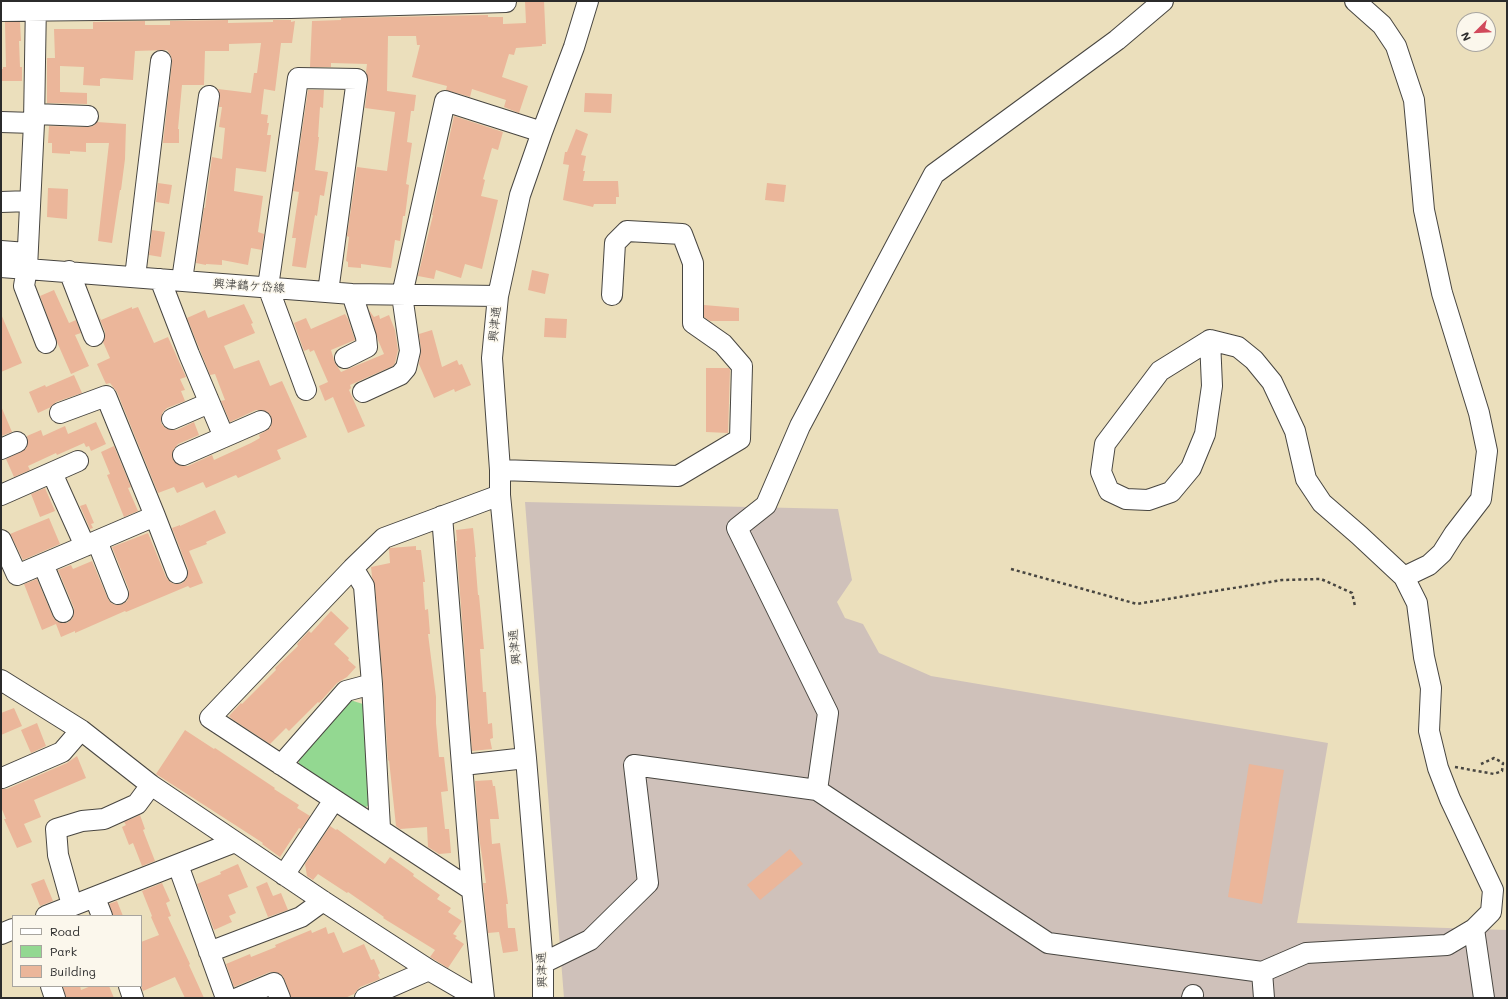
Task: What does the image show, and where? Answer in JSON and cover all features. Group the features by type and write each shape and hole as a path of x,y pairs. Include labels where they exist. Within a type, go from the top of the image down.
{"street":[{"path":"1,11 36,6 291,5 506,1"},
{"name":"興津通","path":"543,998 543,963 526,758 500,495 500,470 492,358 498,296 520,195 574,47 588,1"},
{"path":"817,790 828,713 737,528 766,505 800,426 934,174 1117,40 1163,1"},
{"path":"1355,1 1382,25 1396,46 1414,100 1424,210 1442,293 1480,413 1487,451 1481,499 1454,534 1442,553 1429,565 1404,578"},
{"path":"36,6 34,118 27,261 24,286 46,343"},
{"path":"135,277 162,61"},
{"path":"306,390 268,287 298,78 357,79 328,292"},
{"path":"182,280 209,96"},
{"path":"363,392 400,375 406,368 410,351 402,295 445,101 542,132"},
{"path":"1,122 34,118 88,116"},
{"path":"1,202 30,202"},
{"path":"500,470 678,476 740,439 742,366 723,344 693,323 693,263 682,234 627,231 615,242 612,295"},
{"path":"1,251 27,261"},
{"name":"興津鶴ケ岱線","path":"1,267 27,261 70,271 352,294 498,296"},
{"path":"70,271 94,336"},
{"path":"160,279 224,437"},
{"path":"345,358 367,347 366,337 352,294"},
{"path":"543,963 590,940 648,883 634,765 817,790 1048,943 1262,972 1306,952 1447,944 1474,929 1491,912 1494,890 1450,799 1438,768 1428,731 1431,688 1424,657 1417,603 1404,578 1359,534 1322,503 1306,479 1295,431 1272,382 1254,360 1238,347 1210,340 1160,371 1105,444 1101,472 1109,491 1126,499 1148,500 1171,492 1191,468 1205,434 1212,386 1210,340"},
{"path":"60,413 106,396 177,573"},
{"path":"172,419 210,403"},
{"path":"183,455 261,421"},
{"path":"1,494 78,461"},
{"path":"52,473 118,594"},
{"path":"472,890 380,828 334,800 210,718 353,568 384,538 500,495"},
{"path":"1,540 17,575 155,516"},
{"path":"442,516 472,890 484,998"},
{"path":"43,564 63,612"},
{"path":"353,568 364,586 372,684 380,828"},
{"path":"281,765 346,691 372,684"},
{"path":"5,687 81,730 151,785 235,842 429,970 477,998"},
{"path":"2,778 62,752 81,730"},
{"path":"463,765 526,758"},
{"path":"72,906 58,855 56,829 82,821 104,819 136,804 151,785"},
{"path":"284,875 334,800"},
{"path":"49,915 235,842"},
{"path":"178,865 226,998"},
{"path":"95,898 102,915"},
{"path":"209,952 302,917 323,901"},
{"path":"1,934 12,929"},
{"path":"1474,929 1484,998"},
{"path":"364,998 429,970"},
{"path":"1262,972 1264,998"},
{"path":"238,998 274,983 280,998"},
{"path":"51,987 55,998"},
{"path":"129,987 133,998"}],"path":[{"path":"1011,570 1137,604 1282,580 1321,579 1352,592 1355,606"},
{"path":"1438,768 1449,767 1494,774 1502,771 1503,762 1494,758 1481,764"}],"shaded area":[{"path":"525,502 838,509 852,580 837,602 845,618 863,624 879,653 931,676 1328,743 1297,923 1507,930 1507,998 564,998"}],"green space":[{"path":"350,700 366,705 373,802 363,809 299,768 299,757"}],"building":[{"path":"525,1 544,1 546,44 542,44 542,46 516,48 514,55 509,54 502,77 528,86 519,113 504,107 506,100 472,89 470,97 446,90 447,86 412,77 420,45 417,45 416,36 388,36 387,91 416,95 414,111 411,111 407,142 412,143 406,184 409,185 405,216 403,216 400,241 395,240 391,268 361,264 361,268 348,267 348,262 346,261 349,237 347,236 357,167 387,171 395,112 365,108 368,81 366,72 367,64 331,63 331,67 310,67 312,21 341,20 341,18 488,15 488,17 503,17 503,24 526,23"},
{"path":"228,20 228,23 273,22 273,20 295,21 292,43 281,43 275,91 264,89 261,114 268,115 267,123 269,123 267,135 271,135 266,172 236,168 234,191 263,196 258,232 264,234 262,250 251,248 248,265 222,260 222,265 206,265 196,263 212,157 222,159 225,128 219,127 222,107 219,107 220,97 218,89 251,93 254,73 257,73 261,43 229,44 229,51 205,51 204,85 182,85 178,129 179,143 163,143 172,62 171,56 167,50 135,51 133,80 103,78 100,79 100,86 83,85 84,67 60,66 60,92 87,93 87,104 47,103 47,58 55,58 54,29 93,29 93,22 145,21 145,25 170,25 170,21"},
{"path":"5,22 20,22 21,41 19,41 22,81 1,81 1,69 6,67"},
{"path":"308,90 324,90 323,108 320,107 319,137 315,170 328,172 324,196 320,195 317,216 315,215 306,268 292,266 296,238 292,238 299,192 293,191"},
{"path":"585,93 612,94 611,113 584,112"},
{"path":"454,116 503,132 498,150 492,148 483,179 485,180 481,196 498,200 482,269 465,264 461,278 436,270 434,279 418,276 433,215"},
{"path":"97,122 126,124 125,159 112,243 98,241 109,143 86,143 86,152 70,151 70,154 52,153 52,143 48,143 49,126 88,127 93,126"},
{"path":"576,129 588,134 581,155 586,156 583,181 618,181 619,197 616,197 616,204 594,204 593,207 563,200 569,165 563,164 565,152 567,152"},
{"path":"158,183 172,185 169,204 156,202"},
{"path":"767,183 786,185 784,202 765,200"},
{"path":"48,188 68,189 67,219 47,217"},
{"path":"152,230 165,232 161,257 149,255"},
{"path":"532,270 549,274 545,294 528,290"},
{"path":"54,290 69,323 76,320 81,333 75,335 89,366 71,374 40,296"},
{"path":"244,304 253,323 251,324 255,333 224,346 234,369 259,360 270,386 282,381 307,437 277,450 281,459 238,478 236,475 206,488 203,482 177,493 174,487 158,493 117,392 110,383 106,384 97,364 110,358 103,342 105,332 97,312 101,320 132,307 132,309 138,307 154,343 168,337 186,377 180,379 185,390 181,391 185,401 167,408 161,417 161,423 165,428 177,430 194,422 199,435 178,444 172,454 173,460 177,464 188,466 212,455 214,460 251,443 260,438 259,435 270,428 272,423 271,416 262,410 256,410 230,422 221,401 225,400 215,374 210,375 187,318 205,310 208,318"},
{"path":"704,305 739,308 739,321 710,321 704,317"},
{"path":"369,310 374,317 379,315 380,319 389,315 395,330 398,350 393,366 350,385 351,388 349,390 365,426 348,433 333,397 325,401 319,386 328,382 314,350 310,352 309,349 304,351 294,323 306,318 311,329 345,314 355,340 331,350 335,363 341,372 384,354"},
{"path":"1,314 22,363 1,372"},
{"path":"545,318 567,319 566,338 544,337"},
{"path":"432,330 442,367 457,360 459,365 462,364 471,385 455,392 454,389 434,398 419,364 421,350 419,334"},
{"path":"706,368 729,368 730,370 728,433 706,432"},
{"path":"74,375 82,393 56,402 51,407 38,413 29,392 45,385 46,387"},
{"path":"1,406 12,432 1,436"},
{"path":"96,422 106,444 91,451 89,446 86,447 84,443 57,455 56,453 28,466 30,470 14,477 6,459 26,449 28,443 27,436 41,430 43,436 65,426 68,434"},
{"path":"114,446 131,487 128,488 138,511 124,517 107,475 110,474 101,452"},
{"path":"45,488 55,511 40,517 31,494"},
{"path":"86,504 94,523 91,524 93,528 90,529 80,506"},
{"path":"215,510 226,533 206,542 207,544 189,551 203,583 190,588 188,586 75,633 75,631 61,637 56,624 42,630 24,584 37,579 53,617 56,621 67,623 72,619 74,608 58,570 71,565 73,569 92,561 108,599 111,603 116,605 123,604 127,601 129,590 112,547 148,533 166,577 170,582 181,584 186,580 188,569 172,528 180,526"},
{"path":"49,518 60,544 23,560 10,534"},
{"path":"473,528 484,649 480,649 483,692 486,692 488,724 492,723 493,738 490,739 492,749 472,751 456,530"},
{"path":"416,546 416,550 421,550 425,582 423,582 425,610 428,609 430,634 428,634 436,697 436,723 439,757 444,757 448,791 441,792 445,829 449,829 451,853 439,854 428,847 427,827 400,829 396,826 389,760 388,761 375,585 371,567 390,563 390,548"},
{"path":"331,611 349,628 334,644 356,667 347,677 337,683 319,703 318,702 289,731 286,728 270,744 232,719 229,716 276,670 275,668 298,646 297,644 309,631 311,633"},
{"path":"14,708 22,726 1,735 1,713"},
{"path":"37,723 46,746 31,753 21,730"},
{"path":"185,730 275,788 274,789 299,805 297,808 310,816 301,829 299,828 280,857 262,844 263,843 156,774"},
{"path":"77,756 86,778 34,800 41,817 24,824 32,842 17,848 4,819 6,819 1,807 1,789 7,789 67,763"},
{"path":"1249,764 1284,770 1262,904 1228,897"},
{"path":"492,780 493,786 495,786 499,819 490,819 492,844 500,843 508,904 506,904 508,928 515,928 518,951 503,953 499,932 488,933 483,883 486,883 479,837 475,781"},
{"path":"140,815 145,829 143,830 155,861 142,866 133,843 129,845 122,827 126,825 124,822"},
{"path":"330,826 336,830 337,829 385,864 390,857 414,874 413,876 440,895 437,899 451,908 448,912 462,921 453,934 457,936 455,938 464,944 448,968 430,957 435,950 383,918 384,917 348,892 347,893 318,874 313,880 307,876 305,864"},
{"path":"790,849 803,864 760,900 747,885"},
{"path":"238,864 248,887 228,895 236,913 229,916 232,922 214,930 197,884 221,874 220,872"},
{"path":"44,879 53,901 40,906 31,884"},
{"path":"267,882 273,896 281,893 288,910 268,917 256,887"},
{"path":"162,883 170,901 166,903 171,916 168,917 204,998 185,998 175,977 143,991 141,987 142,942 159,935 142,891"},
{"path":"117,901 123,915 113,915 109,904"},
{"path":"326,927 328,934 334,932 343,953 364,944 371,960 374,959 380,973 378,975 380,979 360,987 354,994 345,998 291,998 284,978 281,974 275,972 270,972 234,987 226,964 250,954 251,957 276,947 275,945 311,930 312,933"},
{"path":"63,987 80,987 81,990 88,987 109,987 114,998 66,998"}]}
